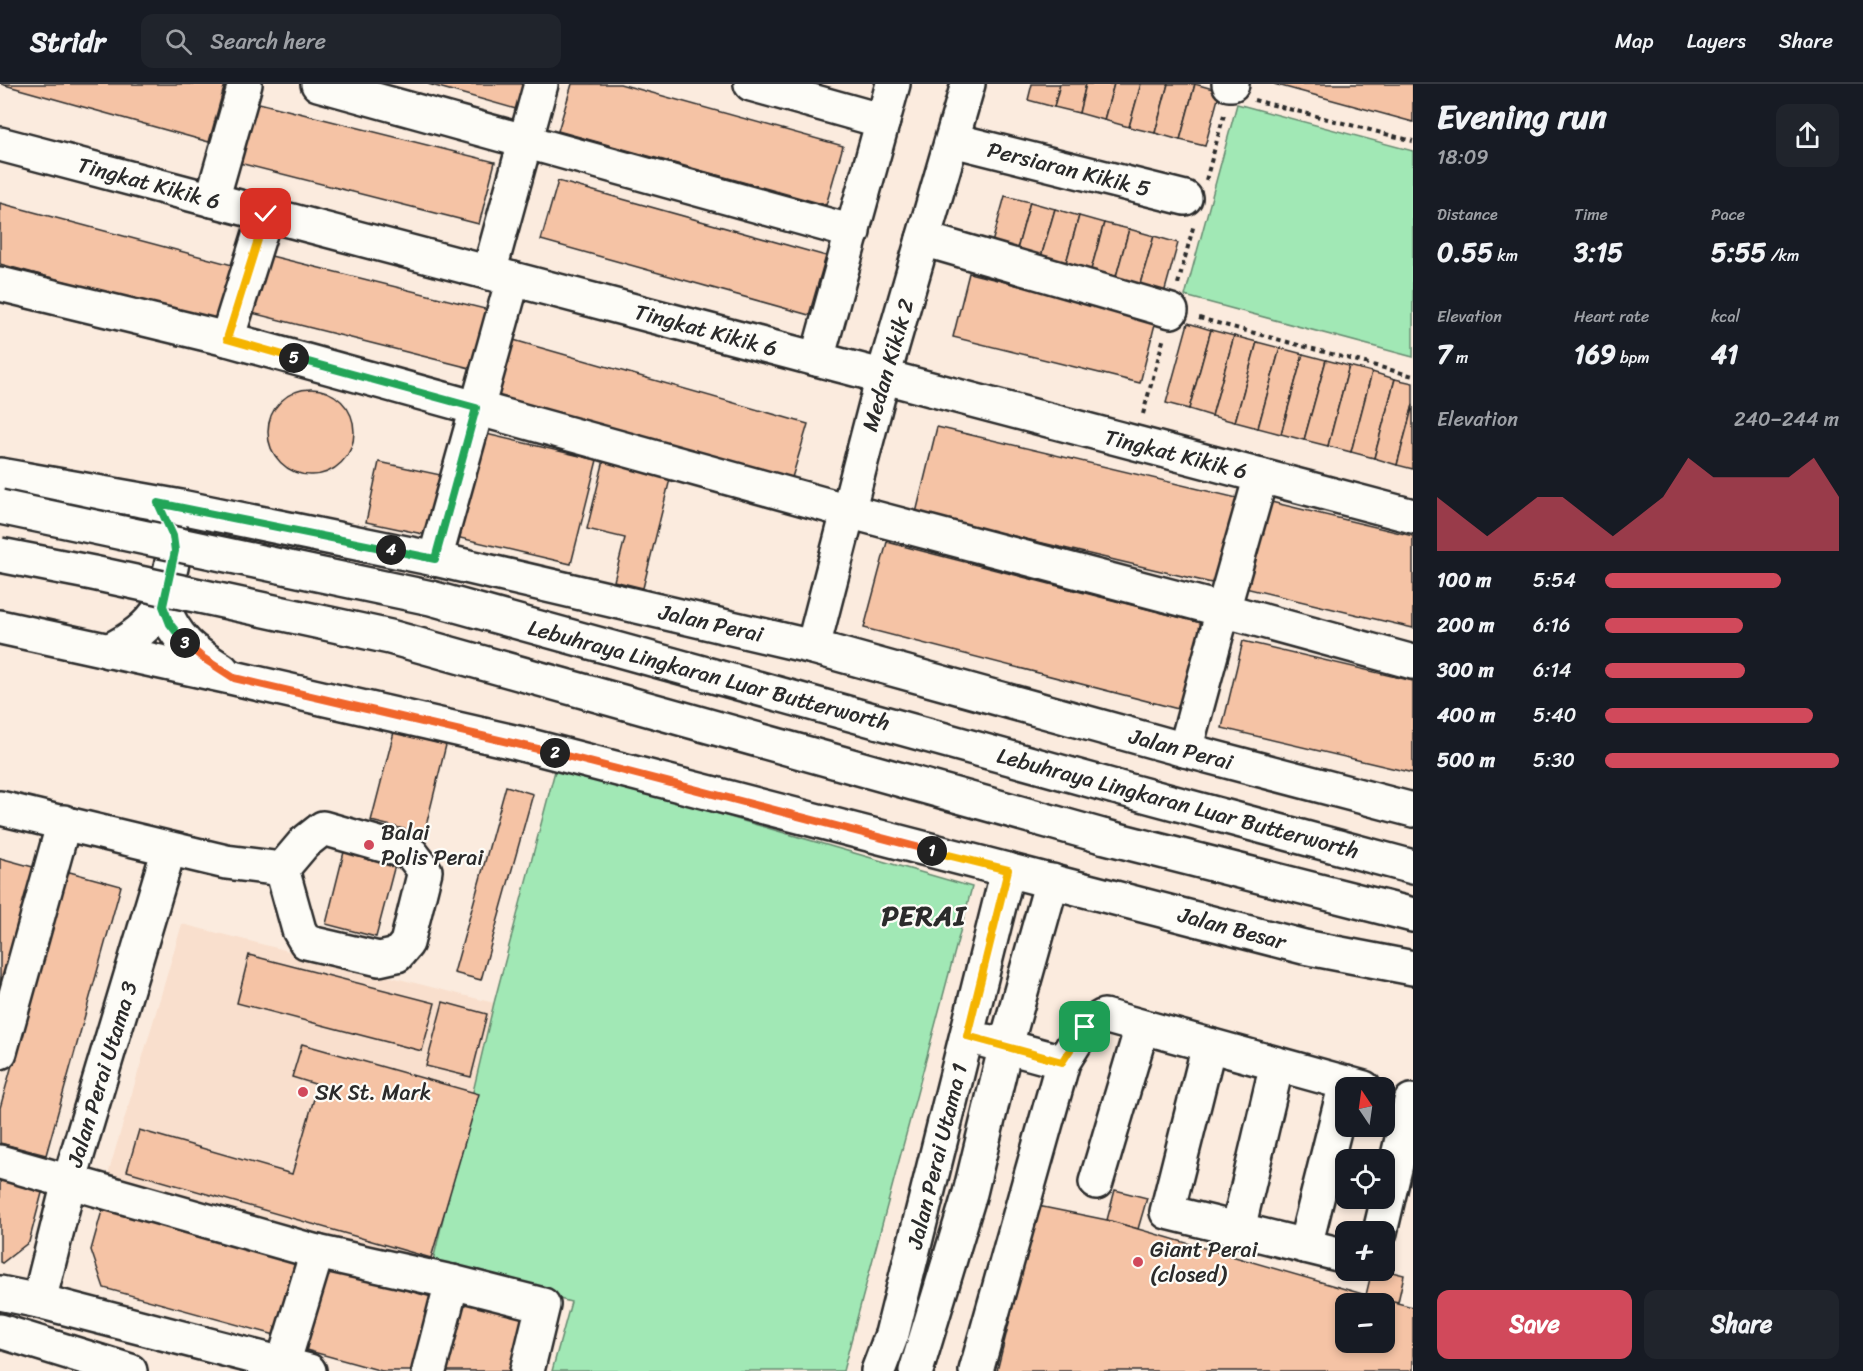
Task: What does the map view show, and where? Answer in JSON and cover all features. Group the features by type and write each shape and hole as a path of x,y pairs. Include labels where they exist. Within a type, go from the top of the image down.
{"main road":[{"path":"212,200 245,84"},
{"path":"318,84 853,232"},
{"path":"435,559 476,408 525,141 541,84"},
{"path":"751,84 883,121"},
{"path":"817,359 893,84"},
{"name":"Medan Kikik 2","path":"813,647 884,377 968,84"},
{"name":"Persiaran Kikik 5","path":"953,140 1195,201"},
{"name":"Tingkat Kikik 6","path":"0,144 1413,516"},
{"path":"227,339 266,214"},
{"path":"924,239 1171,310"},
{"path":"0,284 227,339 848,511 1413,662"},
{"name":"Jalan Perai","path":"0,475 158,503 435,559 813,647 1185,750 1413,810"},
{"path":"1185,750 1261,476"},
{"path":"108,651 130,640 163,606 175,551 173,536 158,503"},
{"name":"Lebuhraya Lingkaran Luar Butterworth","path":"0,507 431,598 1413,867"},
{"path":"0,555 390,637 1102,836 1413,915"},
{"path":"163,606 170,624 183,641 203,658 234,678"},
{"name":"Jalan Besar","path":"0,627 518,743 1304,946 1413,968"},
{"path":"0,808 226,862 282,869"},
{"path":"0,1052 64,822"},
{"path":"323,828 411,853 425,871 407,943 397,955 379,959 306,942 299,930 282,869 304,843 323,828"},
{"name":"Jalan Perai Utama 3","path":"39,1301 69,1182 169,849"},
{"name":"Jalan Perai Utama 1","path":"878,1371 892,1334 1008,870"},
{"name":"Jalan Perai Utama 1","path":"916,1371 970,1193 1006,1045 1052,881"},
{"path":"976,1371 1062,1062 1085,1027 1104,1017 1335,1080"},
{"path":"1096,1182 1142,1027"},
{"path":"967,1036 1062,1062"},
{"path":"1209,1045 1167,1212 1335,1253"},
{"path":"1238,1230 1277,1064"},
{"path":"1382,1221 1403,1098"},
{"path":"1305,1246 1339,1137"},
{"path":"0,1162 317,1252 543,1305 527,1371"},
{"path":"0,1293 39,1301 296,1368 317,1252"},
{"path":"429,1371 452,1282"},
{"path":"0,1331 130,1371"}],"path":[{"path":"1135,444 1171,310 1195,201 1231,87 1413,141"},
{"path":"1171,310 1413,376"}],"shaded area":[{"name":"SK St. Mark","path":"182,924 494,1003 432,1265 106,1181"}],"green space":[{"path":"1237,104 1413,151 1413,357 1185,296"},
{"path":"556,767 972,887 843,1371 552,1371 571,1302 432,1265 494,1003"}],"building":[{"path":"1,84 225,84 209,142"},
{"path":"428,84 531,84 523,111"},
{"path":"572,84 620,84 843,146 826,205 558,131"},
{"path":"1032,84 1060,84 1054,107 1028,100"},
{"path":"1060,84 1086,84 1079,113 1054,107"},
{"path":"1086,84 1114,84 1104,120 1079,113"},
{"path":"1114,84 1141,84 1129,127 1104,120"},
{"path":"1141,84 1168,84 1155,133 1129,127"},
{"path":"1168,84 1195,84 1180,140 1155,133"},
{"path":"1195,84 1220,91 1205,146 1180,140"},
{"path":"1274,84 1413,84 1413,122"},
{"path":"255,102 495,162 479,224 239,163"},
{"path":"558,181 826,256 809,315 541,240"},
{"path":"1005,196 1030,202 1015,257 990,250"},
{"path":"1030,202 1055,209 1039,264 1015,257"},
{"path":"0,203 236,266 220,323 0,264"},
{"path":"1055,209 1079,216 1064,270 1039,264"},
{"path":"1079,216 1104,223 1089,277 1064,270"},
{"path":"1104,223 1129,229 1114,284 1089,277"},
{"path":"1129,229 1154,236 1138,291 1114,284"},
{"path":"1154,236 1178,243 1163,297 1138,291"},
{"path":"263,254 493,311 478,370 248,312"},
{"path":"969,273 1156,320 1140,383 953,337"},
{"path":"1188,323 1211,330 1189,409 1166,403"},
{"path":"1211,330 1234,336 1212,416 1189,409"},
{"path":"1234,336 1257,342 1235,422 1212,416"},
{"path":"510,339 808,424 791,481 494,396"},
{"path":"1257,342 1280,348 1258,428 1235,422"},
{"path":"1280,348 1303,354 1281,434 1258,428"},
{"path":"1303,354 1326,360 1304,440 1281,434"},
{"path":"1326,360 1349,366 1328,446 1304,440"},
{"path":"1349,366 1372,372 1351,452 1328,446"},
{"path":"1372,372 1395,379 1374,458 1351,452"},
{"path":"1395,379 1413,383 1413,405 1397,465 1374,458"},
{"path":"311,389 335,396 347,408 354,432 347,456 335,468 311,475 287,468 275,456 268,432 275,408 287,396"},
{"path":"1413,405 1413,469 1397,465"},
{"path":"937,427 1237,498 1216,584 916,513"},
{"path":"482,433 597,460 571,564 456,537"},
{"path":"604,460 671,475 643,588 614,581 625,538 587,529"},
{"path":"379,462 450,477 437,537 366,522"},
{"path":"1267,501 1413,536 1413,628 1245,588"},
{"path":"887,542 1209,625 1186,711 864,628"},
{"path":"1243,641 1413,681 1413,773 1222,728"},
{"path":"394,732 446,745 424,834 371,821"},
{"path":"506,786 533,794 481,980 454,973"},
{"path":"345,848 396,861 376,937 326,924"},
{"path":"0,858 44,870 0,1027"},
{"path":"66,871 121,886 46,1155 0,1143 0,1108"},
{"path":"249,955 435,1003 422,1051 237,1003"},
{"path":"443,1002 487,1014 471,1077 426,1066"},
{"path":"302,1044 479,1094 431,1258 127,1171 139,1130 292,1174 318,1085 292,1077"},
{"path":"0,1166 46,1178 29,1242 2,1263 0,1262"},
{"path":"1115,1190 1147,1198 1138,1229 1107,1220"},
{"path":"105,1200 309,1256 286,1338 104,1288 91,1250"},
{"name":"Giant Perai (closed)","path":"1038,1206 1107,1220 1359,1293 1335,1293 1335,1353 1395,1353 1395,1302 1413,1307 1413,1371 997,1371"},
{"path":"328,1269 439,1299 419,1371 382,1371 306,1350"},
{"path":"1395,1273 1404,1275 1398,1302 1395,1301 1395,1293 1366,1293 1369,1281 1395,1281"},
{"path":"462,1300 532,1321 518,1371 442,1371"}],"place":[{"name":"Balai Polis Perai","path":"369,845"},
{"name":"SK St. Mark","path":"303,1092"},
{"name":"Giant Perai (closed)","path":"1138,1262"}],"district":[{"name":"PERAI","path":"924,915"}],"route":[{"path":"266,214 227,339 476,408 435,559 158,503 173,536 175,551 163,606 170,624 183,641 203,658 234,678 518,743 1008,870 967,1036 1062,1062 1085,1027"}]}
